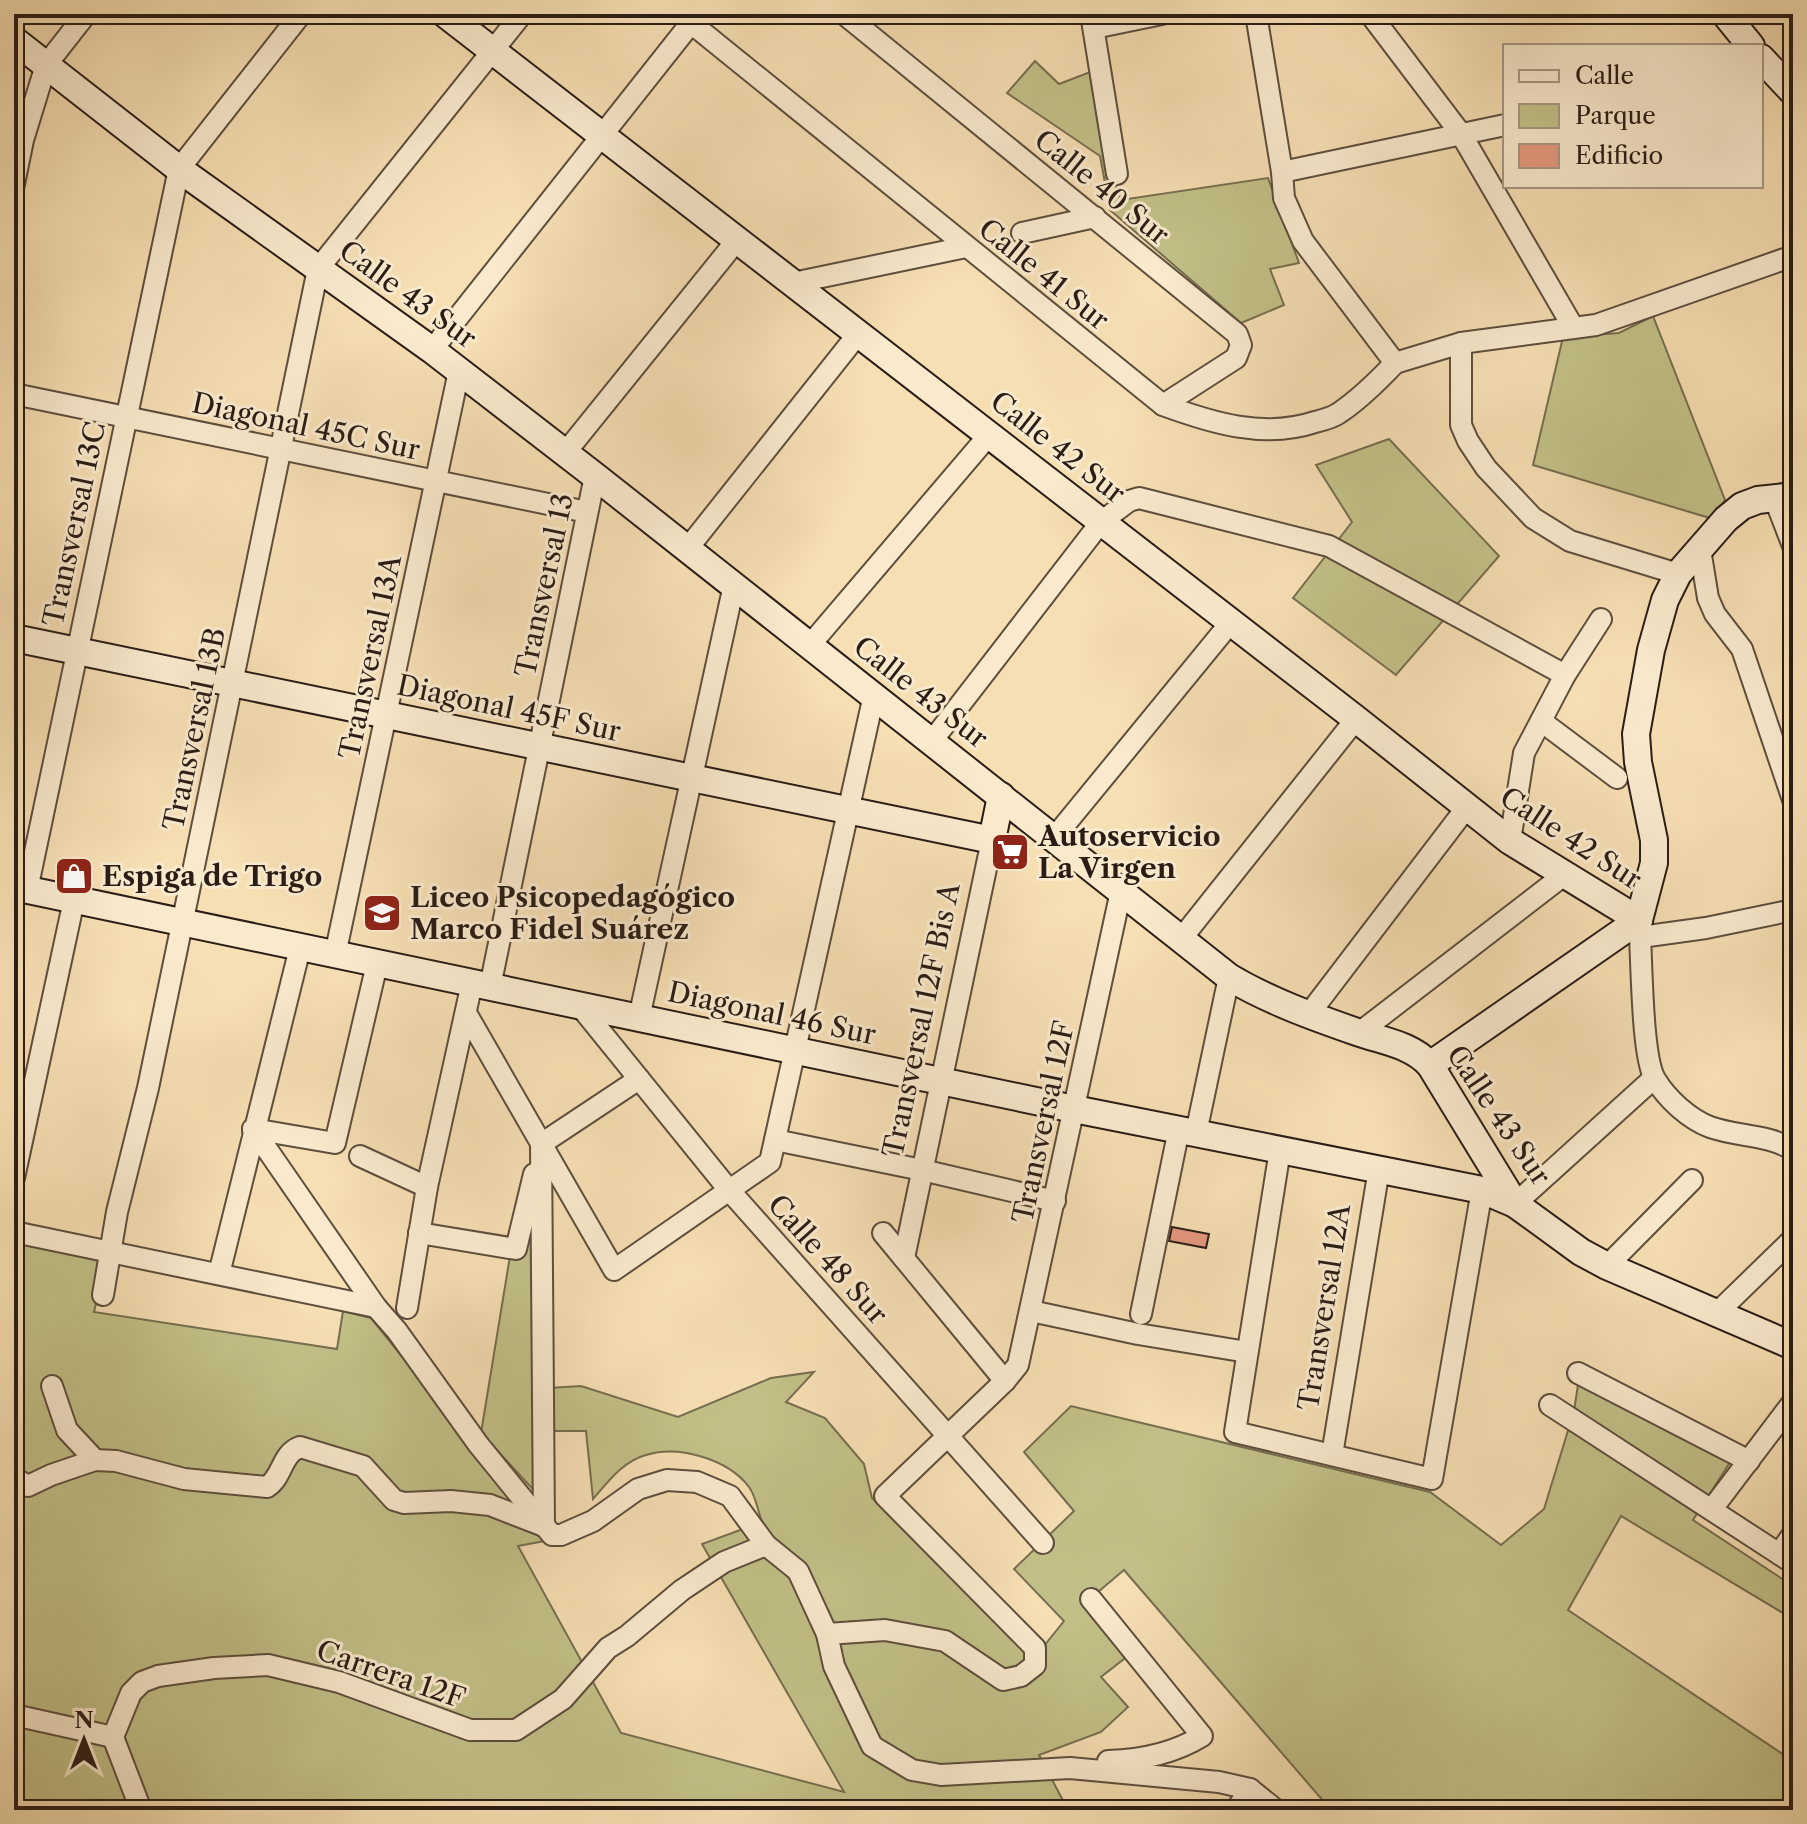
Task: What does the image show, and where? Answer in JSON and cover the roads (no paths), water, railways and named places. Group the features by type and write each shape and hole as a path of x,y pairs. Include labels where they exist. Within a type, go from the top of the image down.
{"street":[{"path":"14,184 18,140 46,65 86,14"},
{"path":"179,169 301,14"},
{"name":"Calle 42 Sur","path":"445,14 1510,841 1640,928"},
{"path":"318,269 522,14"},
{"name":"Calle 40 Sur","path":"844,14 1237,334 1241,345 1236,358 1163,405"},
{"path":"1117,174 1092,21 1162,14"},
{"path":"1256,14 1284,198 1303,241 1395,363 1461,343 1596,325 1793,256"},
{"path":"1370,14 1461,134 1573,327"},
{"path":"1725,14 1749,44"},
{"name":"Calle 41 Sur","path":"602,135 691,23 1163,405 1210,422 1293,430 1336,415 1372,387 1395,363"},
{"name":"Calle 43 Sur","path":"14,40 179,169 432,350 688,548 1229,977 1309,1014 1416,1052 1430,1065 1515,1204 1581,1252 1607,1266 1793,1346"},
{"path":"1772,67 1793,92"},
{"path":"1282,172 1503,125"},
{"path":"432,350 602,135"},
{"name":"Transversal 13C","path":"20,888 76,651 179,169"},
{"path":"1022,233 1095,217"},
{"name":"Transversal 13","path":"565,453 737,240"},
{"path":"793,283 966,247"},
{"name":"Transversal 13B","path":"103,1295 117,1212 148,1088 318,269"},
{"path":"688,548 858,334"},
{"path":"1461,343 1461,425 1486,468 1533,518 1570,541 1678,574"},
{"name":"Transversal 13A","path":"335,955 459,371"},
{"name":"Diagonal 45C Sur","path":"14,394 587,512"},
{"path":"810,645 989,435"},
{"name":"Transversal 13","path":"407,1308 427,1187 466,1013 481,985 539,746 595,476"},
{"path":"1793,546 1784,497 1742,506 1726,519 1678,574 1658,622 1638,723 1638,762 1654,840 1654,863 1640,928 1647,1051 1654,1078 1695,1120 1712,1128 1773,1140 1793,1150"},
{"path":"932,741 1101,522 1129,501 1139,498 1329,546 1565,675"},
{"path":"1700,549 1708,598 1715,614 1742,649 1793,800"},
{"path":"639,1018 734,585"},
{"path":"1510,841 1524,753 1565,675 1601,619"},
{"path":"1054,838 1231,622"},
{"name":"Diagonal 45F Sur","path":"14,638 992,840"},
{"path":"466,1013 614,1270 770,1162 874,695"},
{"path":"1181,939 1356,719"},
{"path":"1541,721 1617,778"},
{"name":"Transversal 12F Bis A","path":"904,1258 1001,796"},
{"path":"1309,1014 1467,807"},
{"path":"1359,1033 1564,875"},
{"name":"Diagonal 46 Sur","path":"20,888 1074,1109 1482,1190 1515,1204"},
{"name":"Transversal 12F","path":"1011,1373 1031,1311 1121,891"},
{"path":"14,1178 74,900"},
{"path":"1430,1065 1640,928 1706,928 1793,910"},
{"path":"219,1274 300,948"},
{"path":"253,1129 335,1143 377,964"},
{"path":"1141,1314 1229,977"},
{"name":"Calle 48 Sur","path":"580,1006 729,1190 1043,1543"},
{"path":"1515,1204 1654,1078"},
{"path":"419,1233 516,1249 541,1144 639,1079"},
{"path":"253,1129 376,1307 397,1331 478,1444 552,1535 561,1535 593,1521 638,1489 667,1480 697,1482 730,1496 766,1545 798,1571 827,1634 834,1666 872,1746 912,1770 941,1775 1070,1768 1219,1782 1250,1789 1276,1810"},
{"path":"775,1140 1055,1201"},
{"path":"541,1144 544,1526"},
{"path":"1280,1150 1235,1432 1432,1479 1482,1190"},
{"path":"360,1156 427,1187"},
{"name":"Transversal 12A","path":"1332,1455 1379,1169"},
{"path":"1607,1266 1692,1180"},
{"path":"14,1232 376,1307"},
{"path":"827,1634 885,1630 945,1641 1003,1680 1021,1676 1035,1665 1035,1648 885,1496 1011,1373 883,1233"},
{"path":"1718,1312 1793,1239"},
{"path":"1031,1311 1138,1334 1247,1352"},
{"path":"1578,1373 1749,1461"},
{"path":"52,1386 67,1430 95,1460"},
{"path":"1712,1509 1793,1402"},
{"path":"1550,1405 1786,1558 1793,1534"},
{"path":"14,1478 28,1486 95,1460 116,1461 184,1479 267,1487 276,1480 286,1456 300,1447 363,1466 394,1500 404,1503 451,1501 490,1505 544,1526"},
{"name":"Carrera 12F","path":"113,1737 131,1693 142,1682 158,1676 214,1668 268,1665 339,1682 470,1730 516,1730 563,1699 608,1648 682,1590 724,1562 766,1545"},
{"path":"1040,1771 1095,1761 1156,1757 1185,1747 1202,1736 1091,1599"},
{"path":"14,1715 113,1737 141,1810"},
{"path":"1236,1810 1250,1789"}],"place":[{"name":"Autoservicio La Virgen","path":"1010,852"},
{"name":"Espiga de Trigo","path":"74,876"},
{"name":"Liceo Psicopedagógico Marco Fidel Suárez","path":"382,913"}]}
